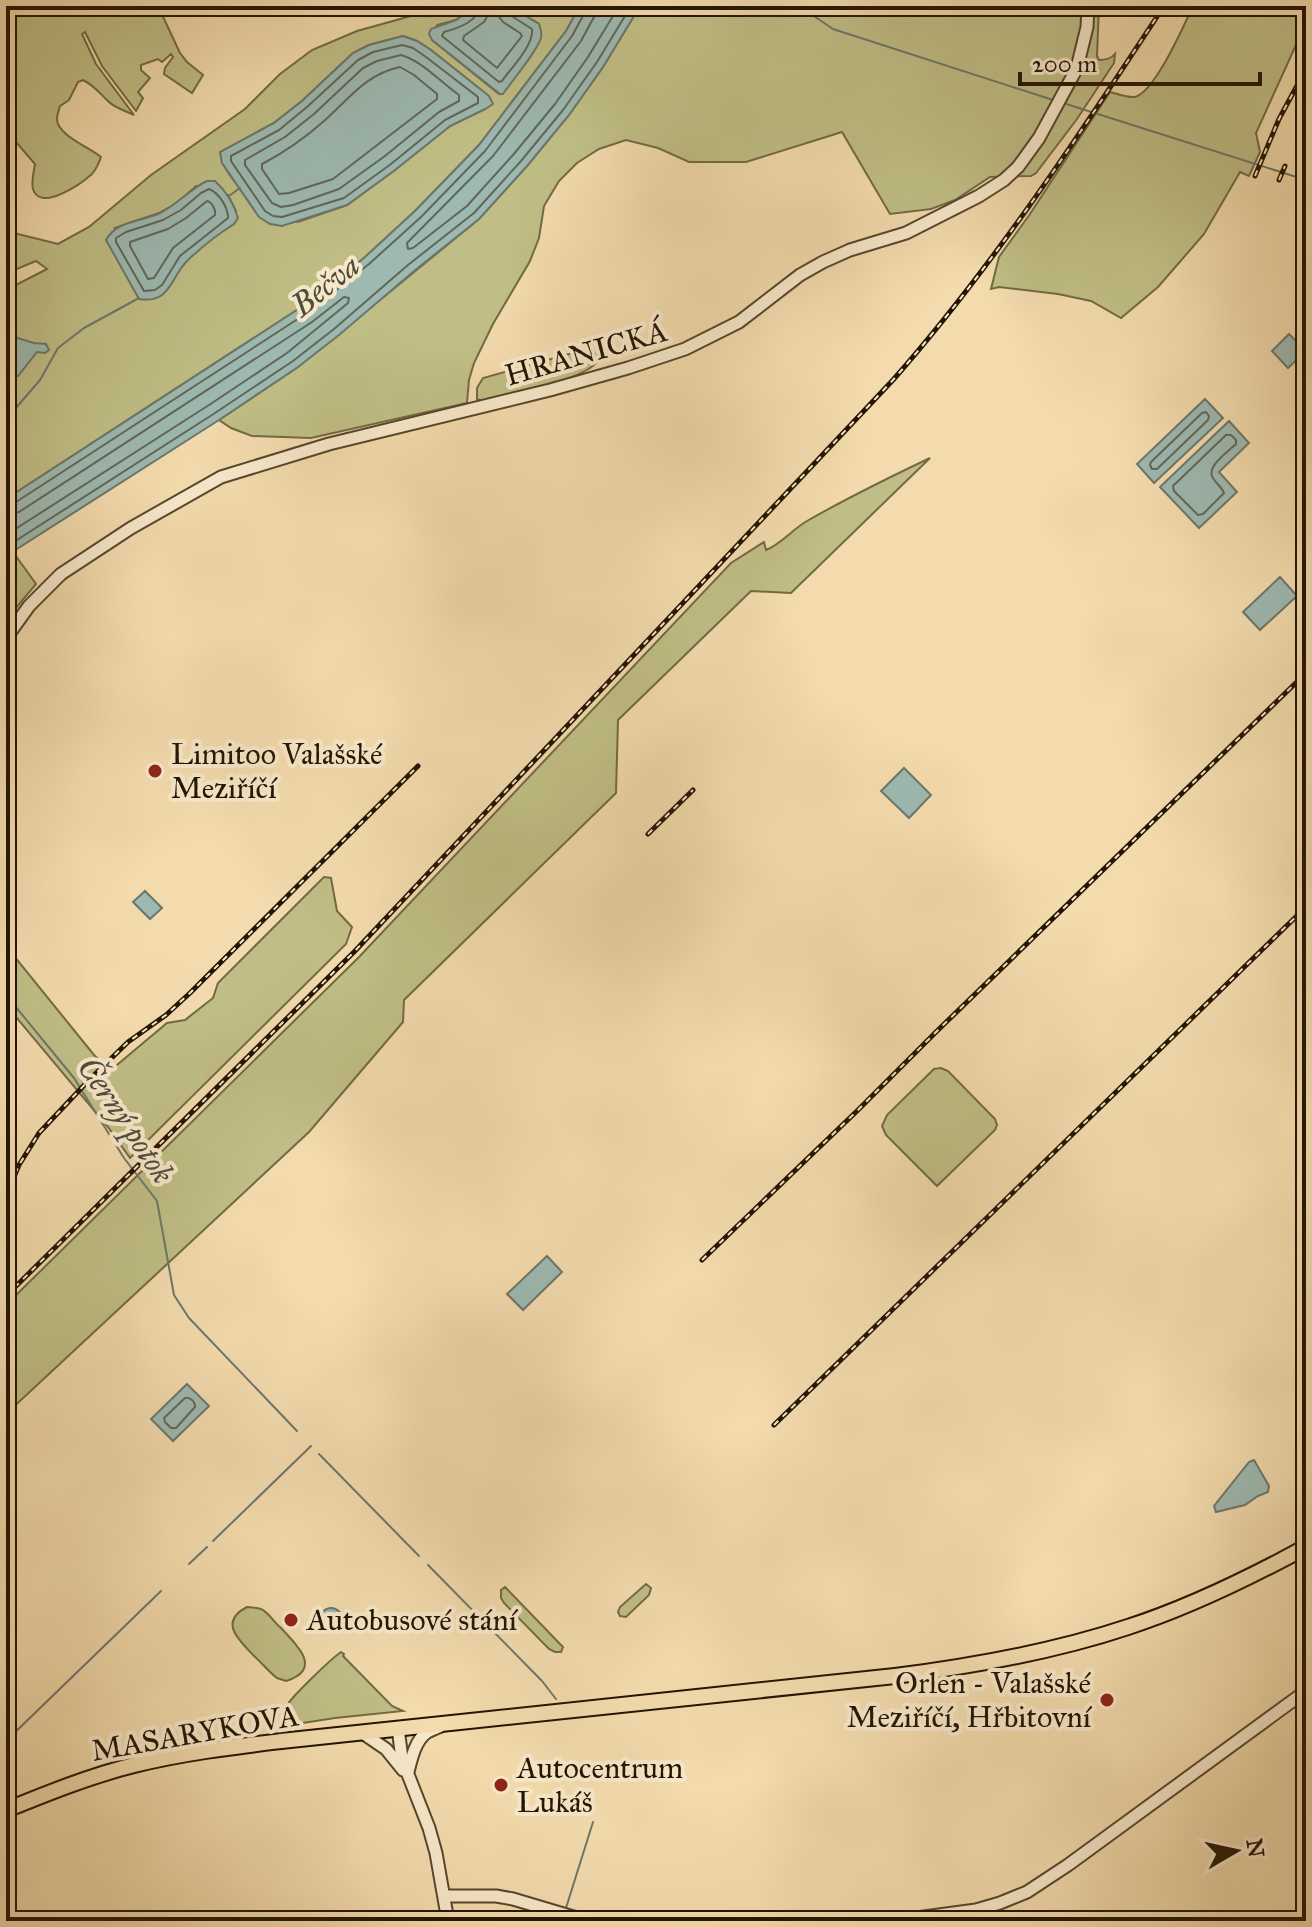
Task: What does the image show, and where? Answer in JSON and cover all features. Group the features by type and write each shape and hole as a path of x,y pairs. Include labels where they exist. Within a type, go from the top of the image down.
{"main road":[{"name":"MASARYKOVA","path":"6,1810 79,1781 136,1765 222,1749 909,1674 1019,1656 1101,1636 1180,1608 1306,1547"}],"street":[{"name":"HRANICKÁ","path":"6,638 29,606 61,574 131,528 221,477 329,444 473,410 628,368 685,349 752,312 811,268 836,255 922,226 993,188 1028,156 1059,102 1082,54 1088,6"},
{"path":"894,1921 976,1910 1027,1892 1306,1691"},
{"path":"408,1777 411,1760 426,1732 447,1724"},
{"path":"398,1728 402,1759 436,1853 448,1921"},
{"path":"361,1732 386,1749 408,1777"},
{"path":"445,1896 496,1896 520,1900 587,1921"}],"shaded area":[{"path":"6,6 158,6 180,53 203,75 192,93 164,74 173,57 171,54 162,62 158,59 141,65 141,70 150,78 138,92 143,98 136,111 102,66 85,32 82,34 96,64 134,115 111,104 87,82 78,82 69,100 60,106 58,125 101,157 92,174 80,184 52,197 37,196 32,180 35,164 6,135"},
{"path":"438,6 476,6 456,20 437,25 432,40 499,94 527,61 540,33 539,24 509,6 524,6 541,16 550,15 553,6 580,6 566,31 479,145 364,258 303,306 6,499 6,290 47,269 36,261 17,269 6,265 6,231 58,244 89,227 151,175 245,109 280,74 312,50 357,31","holes":["403,36 431,50 475,85 485,109 450,126 347,205 298,222 250,195 231,177 221,152 274,123 353,53 369,45","196,186 228,195 236,211 234,224 199,249 181,268 115,228 159,213 177,203"]},
{"path":"640,6 1099,6 1097,56 1099,60 1104,60 1115,54 1114,63 1077,119 1036,173 1031,176 990,177 955,200 931,209 890,214 842,132 746,162 689,162 658,148 626,140 599,149 577,163 559,181 544,206 539,238 530,261 474,363 467,403 311,438 252,436 219,420 298,367 479,219 569,115"},
{"path":"1193,6 1306,6 1306,23 1256,133 1260,152 1249,176 1240,172 1204,234 1158,287 1121,318 1091,301 1058,294 999,287 991,289 999,257 1110,92 1135,97 1143,92 1168,57"},
{"path":"593,349 597,362 576,375 526,391 482,401 477,399 477,388 483,378"},
{"path":"930,458 791,593 751,591 618,720 616,793 404,1000 403,1022 309,1132 6,1414 6,1305 359,957 731,563 764,542 766,550 802,524"},
{"path":"13,552 36,584 6,620 6,556"},
{"path":"324,877 331,878 337,911 352,927 346,944 130,1158 108,1127 6,1005 6,946 94,1055 111,1070 167,1023 185,1020 213,998 218,983"},
{"path":"934,1069 948,1071 995,1119 997,1125 937,1186 886,1135 882,1126 887,1115"},
{"path":"646,1584 651,1588 649,1595 626,1617 620,1616 620,1607"},
{"path":"505,1587 563,1647 561,1652 549,1649 504,1603 501,1590"},
{"path":"247,1607 266,1612 299,1648 305,1663 297,1676 286,1681 277,1678 238,1637 234,1631 234,1619"},
{"path":"341,1652 392,1706 403,1711 290,1725 285,1712 289,1702"}],"water":[{"path":"476,6 509,6 539,24 541,29 541,38 535,50 503,94 432,40 429,34 431,29 456,20"},
{"path":"580,6 640,6 569,115 479,219 298,367 6,556 6,499 303,306 364,258 479,145 566,31"},
{"path":"403,36 431,50 489,96 493,104 450,126 347,205 282,226 270,224 259,217 222,163 220,152 274,123 353,53 369,45"},
{"path":"207,181 215,181 223,189 238,218 189,259 164,293 150,299 139,299 106,240 116,229 160,213"},
{"path":"1289,334 1306,351 1288,368 1272,351"},
{"path":"14,337 46,344 49,350 37,352 18,376 6,372 6,339"},
{"path":"1205,399 1223,418 1154,483 1137,464"},
{"path":"1229,421 1249,443 1219,472 1237,492 1199,528 1160,487"},
{"path":"1280,577 1297,596 1260,630 1243,612"},
{"path":"904,768 931,795 909,818 881,791"},
{"path":"145,891 162,908 150,919 133,902"},
{"path":"547,1256 562,1272 523,1310 507,1294"},
{"path":"187,1384 209,1406 173,1441 151,1419"},
{"path":"1254,1460 1269,1486 1268,1492 1245,1505 1216,1512 1214,1506 1249,1462"},
{"path":"331,1608 339,1611 342,1619 339,1627 331,1630 323,1627 320,1619 323,1611"}],"waterway":[{"path":"799,6 833,29 1053,100"},
{"path":"1063,103 1306,180"},
{"path":"229,196 240,188"},
{"path":"6,422 40,380 58,348 84,328 139,298"},
{"name":"Černý potok","path":"6,995 74,1078 124,1158 157,1201 174,1295 189,1318 297,1431"},
{"path":"213,1541 311,1446"},
{"name":"Černý potok","path":"319,1454 419,1556"},
{"path":"189,1564 207,1547"},
{"name":"Černý potok","path":"428,1565 556,1699"},
{"path":"6,1741 161,1591"},
{"name":"Černý potok","path":"566,1908 593,1822"}],"railway":[{"path":"6,1296 354,952 893,380 1001,245 1164,6"},
{"path":"1255,176 1279,119 1306,69"},
{"path":"1279,180 1285,166"},
{"path":"702,1260 1306,673"},
{"path":"6,1196 19,1165 39,1133 89,1080 128,1042 190,993 418,766"},
{"path":"648,834 693,790"},
{"path":"774,1425 1306,907"}],"place":[{"name":"Limitoo Valašské Meziříčí","path":"155,771"},
{"name":"Autobusové stání","path":"291,1620"},
{"name":"Orlen - Valašské Meziříčí, Hřbitovní","path":"1107,1700"},
{"name":"Autocentrum Lukáš","path":"501,1785"}],"water label":[{"name":"Bečva","path":"325,285"}]}
